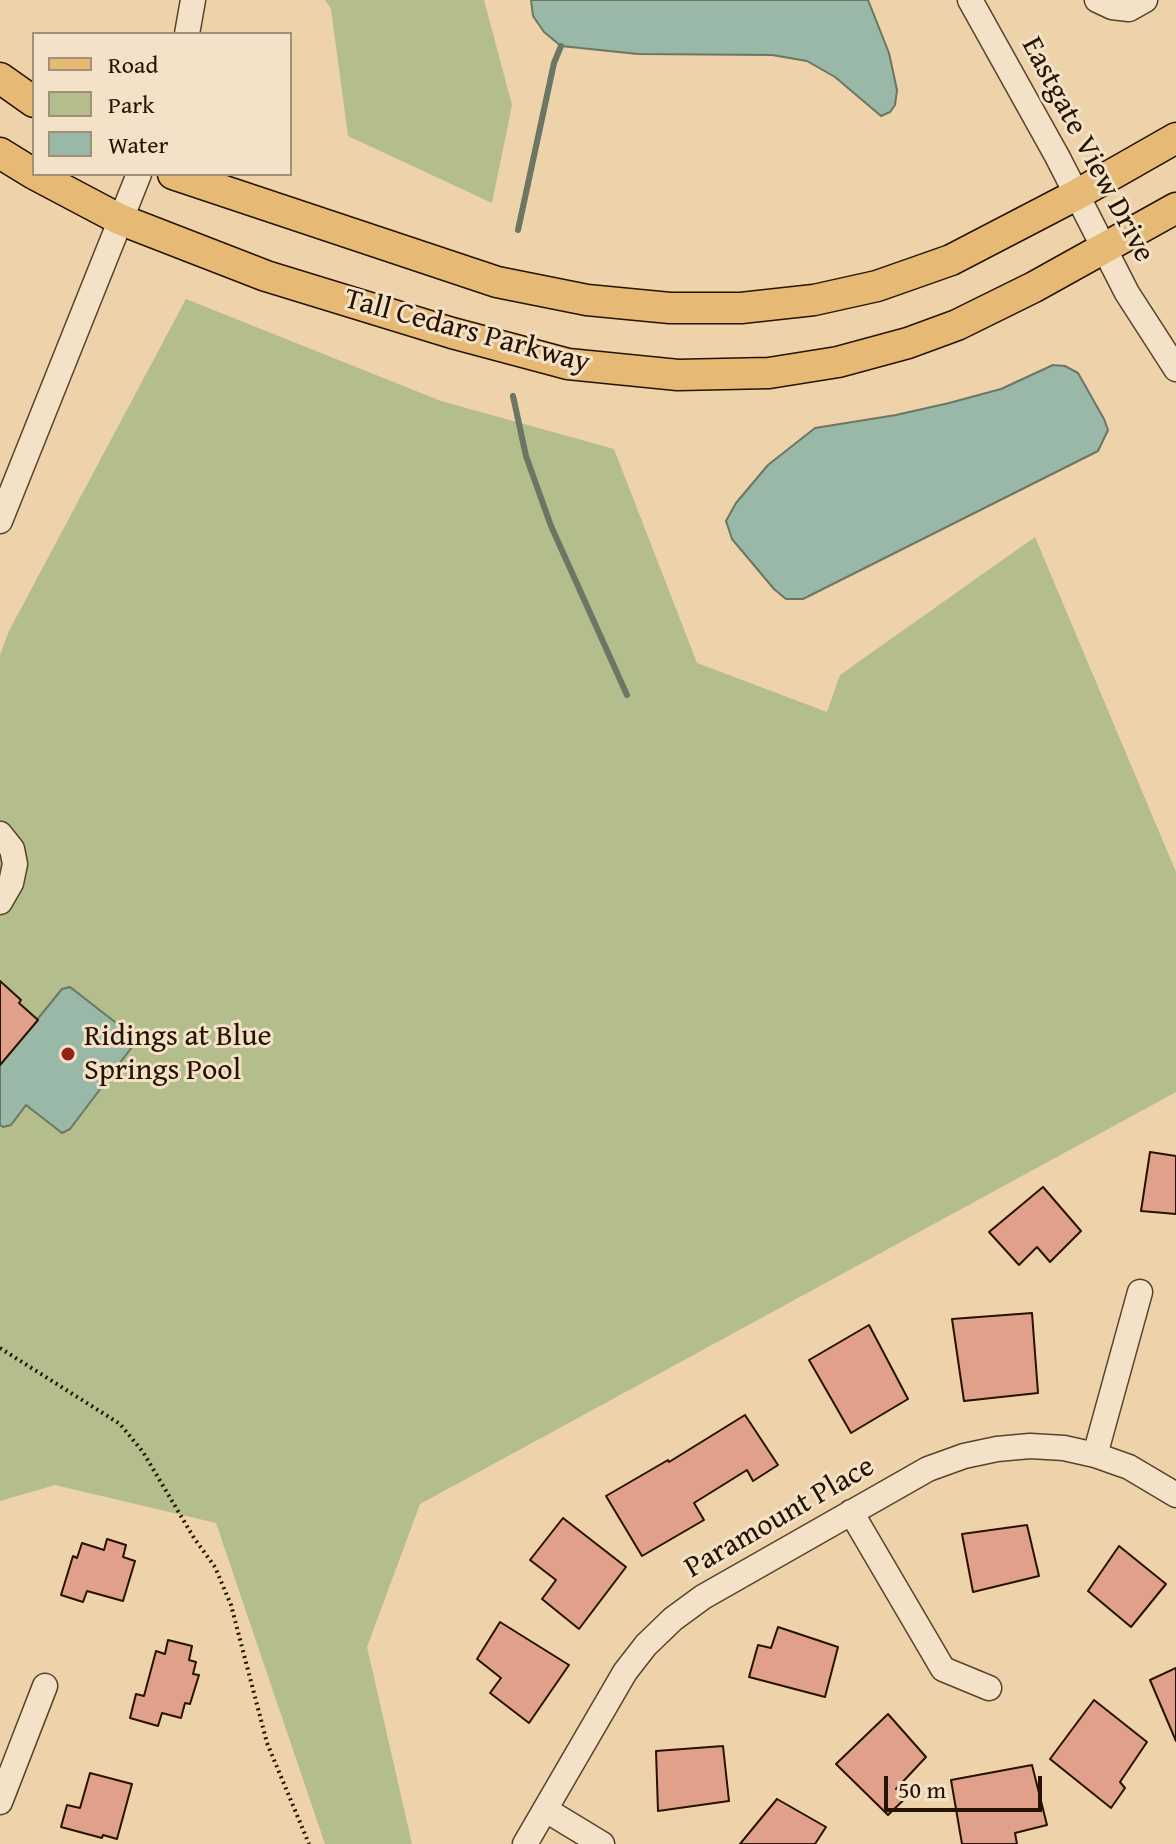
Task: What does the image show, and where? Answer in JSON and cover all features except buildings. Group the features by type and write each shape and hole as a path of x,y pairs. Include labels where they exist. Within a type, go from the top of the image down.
{"main road":[{"path":"0,78 32,101"},
{"name":"Tall Cedars Parkway","path":"179,176 497,282 587,300 670,308 741,308 814,300 877,286 951,260 1076,195 1176,138"},
{"name":"Tall Cedars Parkway","path":"0,153 32,173"},
{"name":"Tall Cedars Parkway","path":"38,176 119,219 266,276 452,333 568,364 678,375 769,373 838,362 908,343 957,325 1176,208"}],"street":[{"path":"187,32 193,0"},
{"name":"Eastgate View Drive","path":"970,0 1057,156 1127,293 1176,369"},
{"path":"0,521 138,176"},
{"path":"0,834 12,849 15,864 11,883 0,902"},
{"path":"1095,1455 1140,1292"},
{"name":"Paramount Place","path":"525,1844 625,1672 646,1645 673,1619 703,1597 928,1469 964,1456 997,1449 1030,1446 1064,1448 1129,1467 1176,1495"},
{"path":"851,1512 943,1669 989,1688"},
{"path":"0,1802 45,1686"},
{"path":"546,1810 602,1844"}],"path":[{"path":"0,1348 120,1424 143,1452 215,1567 231,1605 267,1743 309,1844"}],"green space":[{"path":"325,0 484,0 512,105 492,203 348,136 331,9"},
{"path":"186,299 441,401 614,449 697,663 827,712 840,675 1035,537 1176,872 1176,1092 420,1504 367,1647 412,1844 325,1844 216,1523 55,1485 0,1501 0,655 9,631"}],"water":[{"path":"531,0 868,0 889,53 897,90 895,105 890,112 881,116 835,77 807,61 772,55 638,54 561,46 544,32 533,16"},
{"path":"1053,365 1065,366 1078,373 1104,419 1108,430 1098,451 803,599 786,599 774,589 732,539 726,521 736,503 768,465 815,428 949,403 1001,389"},
{"name":"Ridings at Blue Springs Pool","path":"70,987 133,1036 135,1043 70,1129 62,1133 26,1105 11,1125 3,1127 0,1125 0,1065 62,989"}],"waterway":[{"path":"518,230 554,63 561,46"},
{"path":"513,396 526,456 551,526 627,695"}],"place":[{"name":"Ridings at Blue Springs Pool","path":"68,1054"}]}
